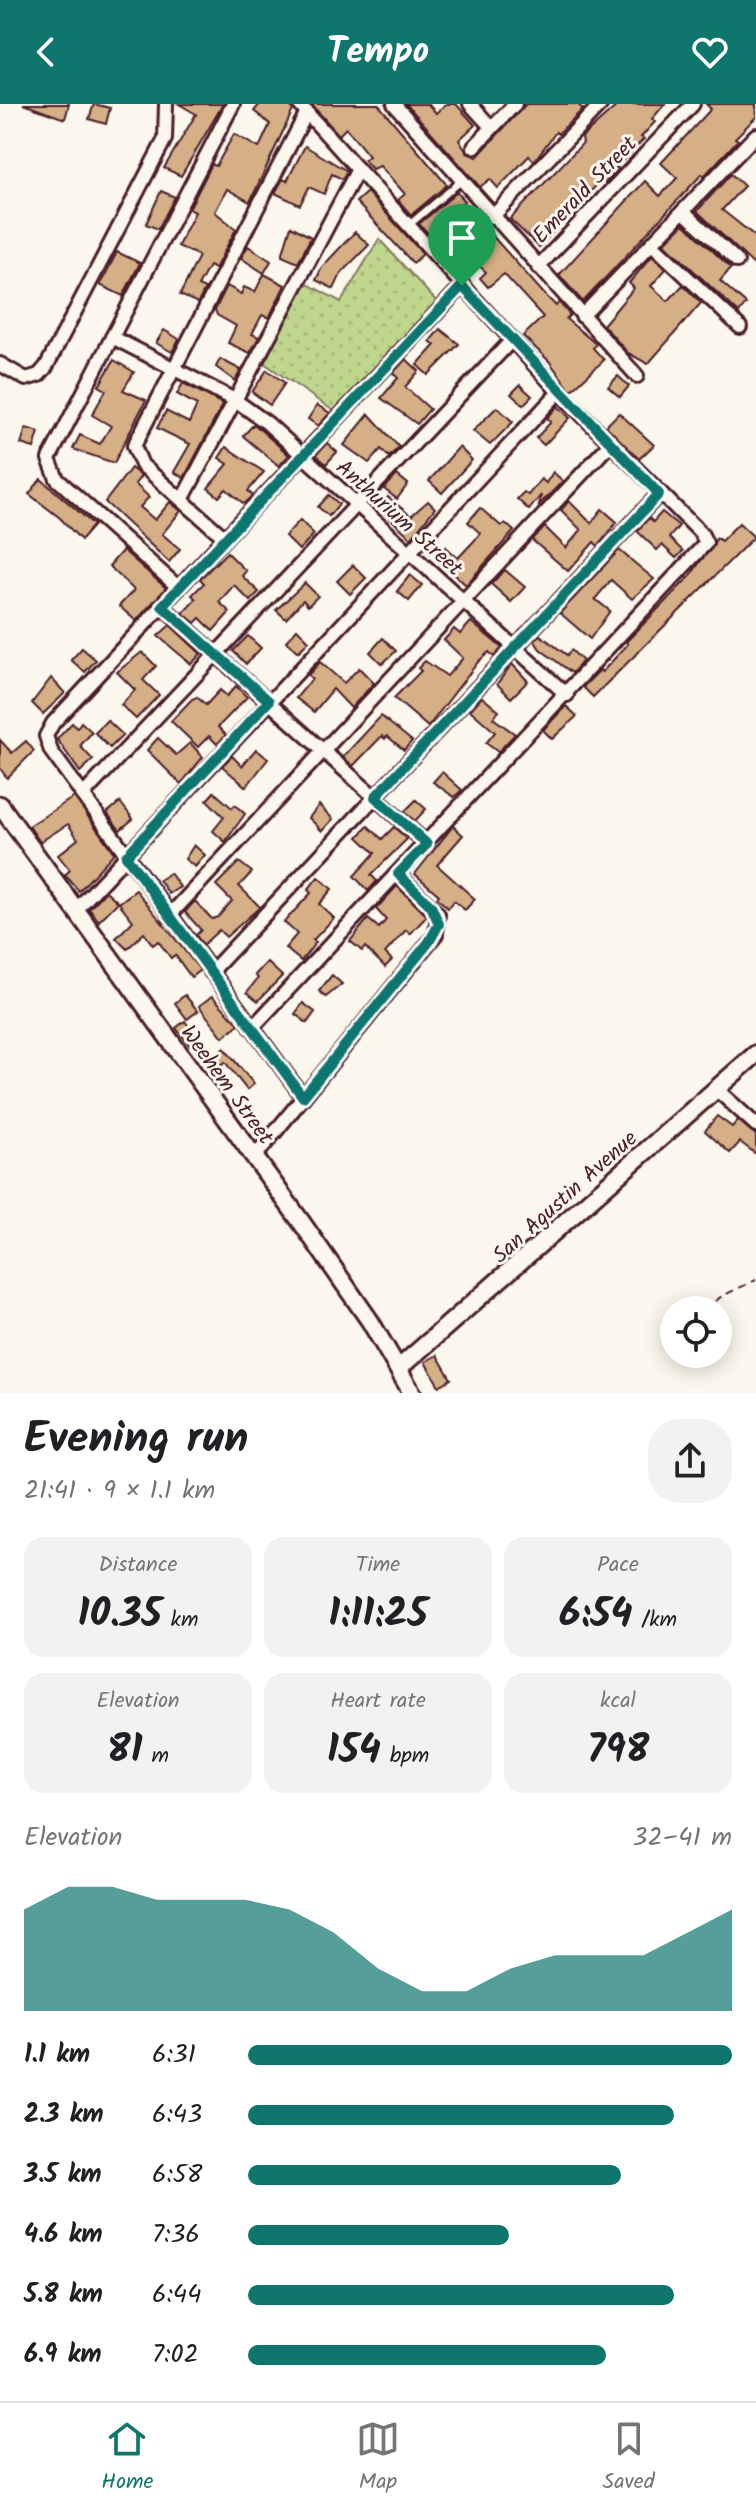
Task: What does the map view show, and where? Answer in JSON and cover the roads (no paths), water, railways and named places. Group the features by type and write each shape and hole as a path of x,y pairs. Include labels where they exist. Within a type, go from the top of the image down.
{"street":[{"path":"0,364 26,379 39,375 46,367 165,139 168,123 165,106 150,104"},
{"path":"179,588 57,479 48,466 52,451 233,104"},
{"path":"394,104 637,376"},
{"path":"470,104 492,128"},
{"path":"474,147 515,104"},
{"path":"492,217 601,104"},
{"name":"Emerald Street","path":"538,267 693,104"},
{"path":"225,538 142,465 134,446 303,108 511,341 609,445 701,533 706,543 252,1028"},
{"path":"582,316 756,135"},
{"path":"182,500 358,169"},
{"path":"683,211 737,261"},
{"path":"652,244 740,327"},
{"path":"303,1097 51,751 46,736 48,729 462,286"},
{"name":"Anthurium Street","path":"112,337 235,400 303,456 567,695"},
{"path":"83,795 511,341"},
{"path":"75,911 559,392"},
{"path":"169,916 609,445"},
{"path":"211,972 659,494"},
{"path":"162,606 427,844"},
{"name":"Weehem Street","path":"0,805 370,1321 412,1393"},
{"path":"254,1158 436,934 438,914 398,874"},
{"name":"San Agustin Avenue","path":"399,1368 756,1054"},
{"path":"716,1089 756,1125"}],"lane":[{"path":"408,227 461,181"}]}
